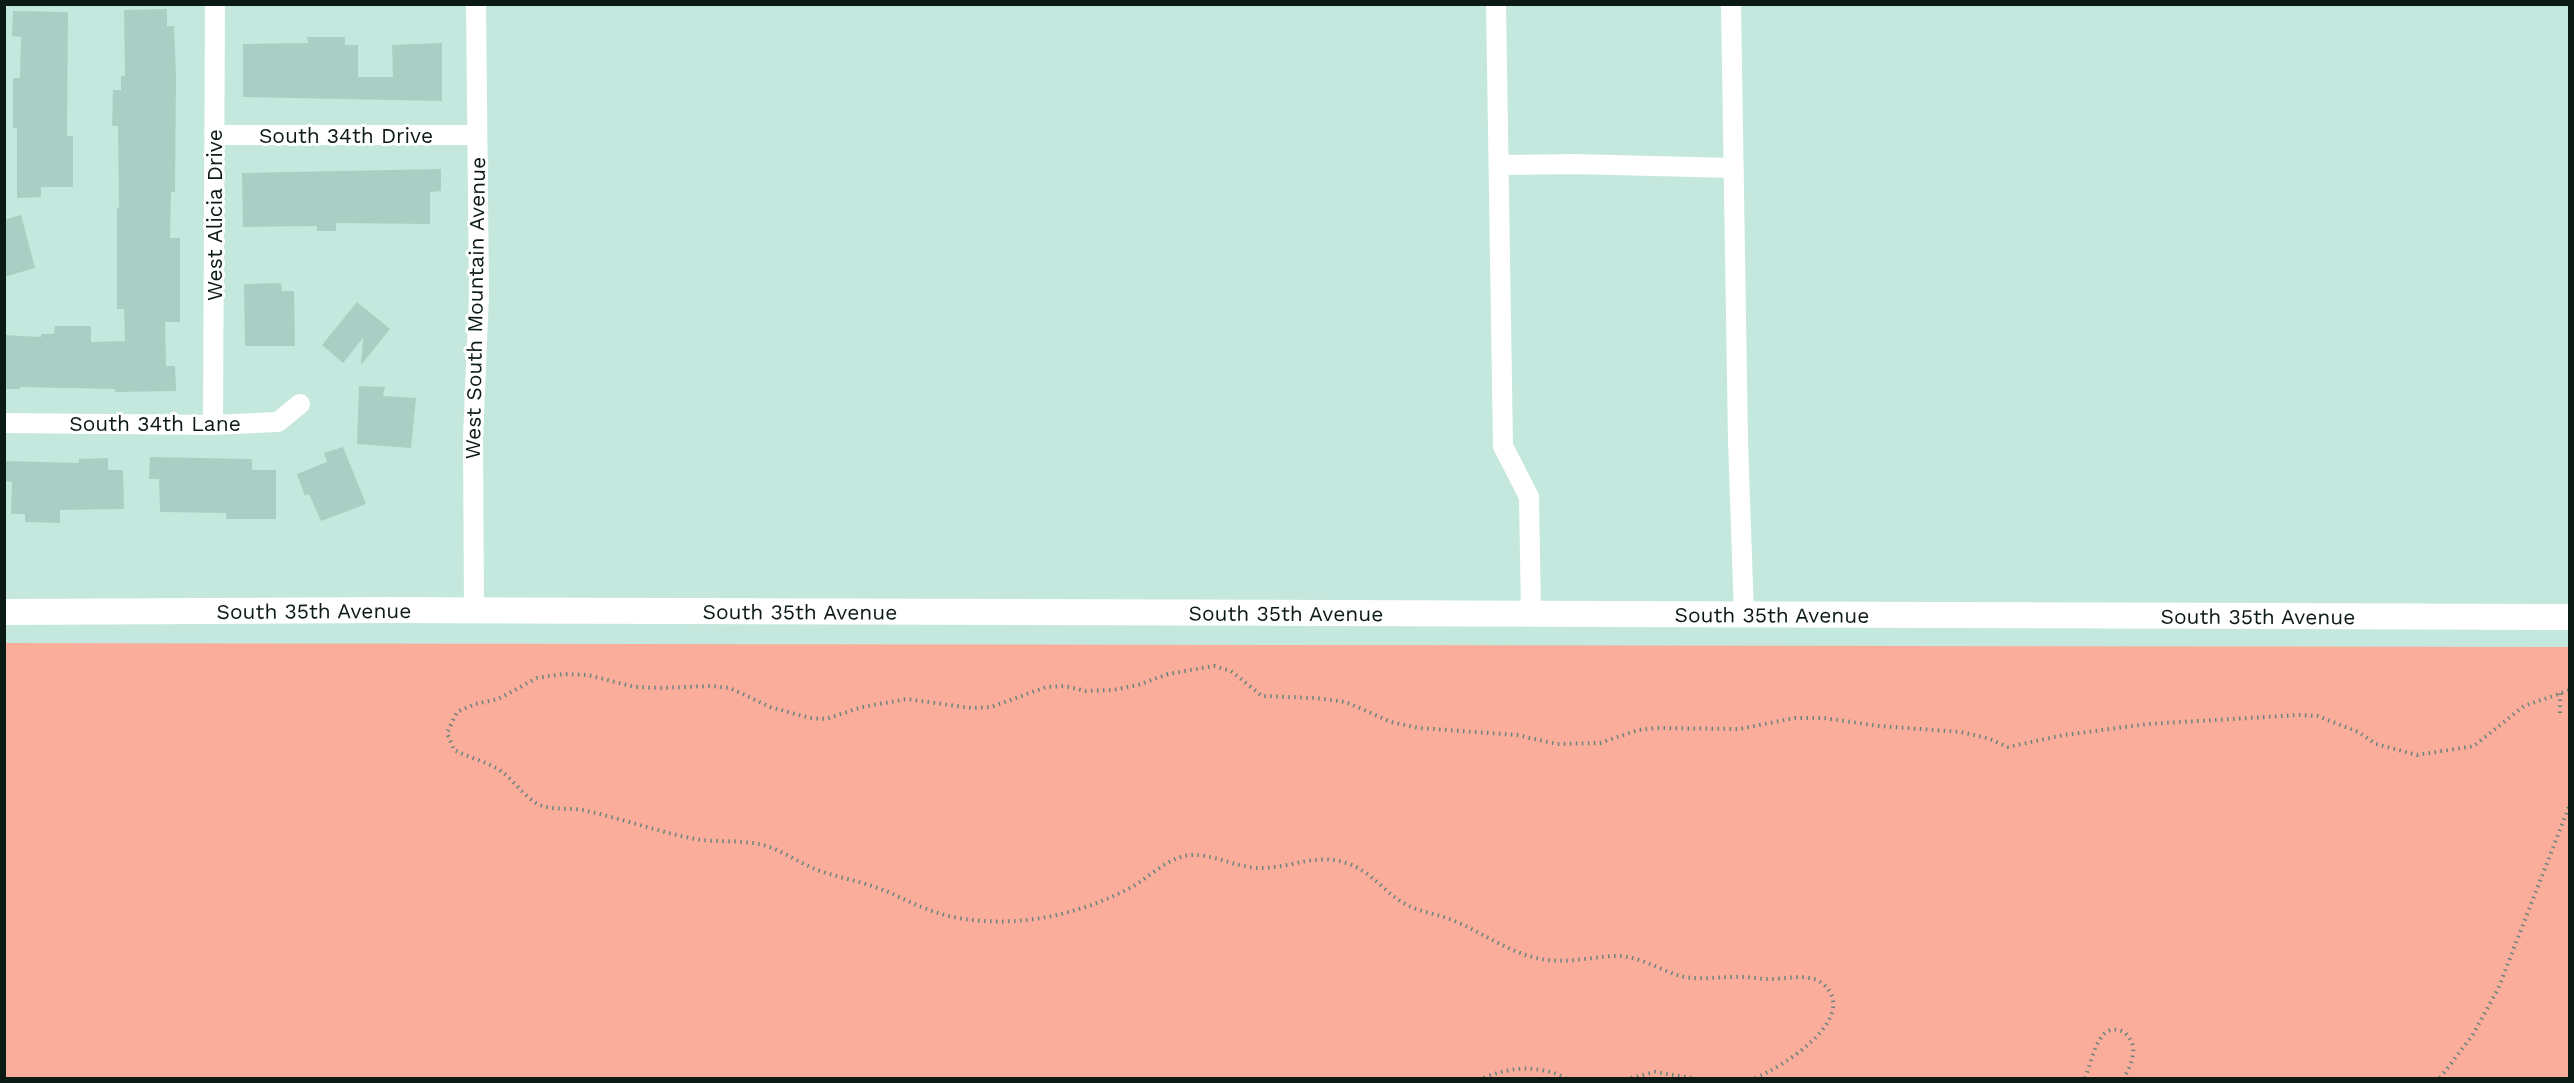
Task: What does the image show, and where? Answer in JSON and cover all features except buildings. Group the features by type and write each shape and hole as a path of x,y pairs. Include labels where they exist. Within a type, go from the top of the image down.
{"main road":[{"name":"South 35th Avenue","path":"4,612 474,611 2570,617"}],"street":[{"name":"West Alicia Drive","path":"213,425 215,4"},
{"name":"West South Mountain Avenue","path":"474,611 473,437 479,295 476,4"},
{"path":"1496,4 1503,446 1529,497 1531,614"},
{"path":"1731,4 1738,441 1744,615"},
{"name":"South 34th Drive","path":"214,135 477,135"},
{"path":"1499,165 1573,164 1734,168"},
{"name":"South 34th Lane","path":"4,423 213,425 278,422 300,404"}],"path":[{"path":"1755,1078 1790,1061 1818,1034 1832,1008 1830,993 1821,982 1810,978 1795,977 1700,979 1679,975 1623,956 1584,960 1544,960 1505,948 1449,919 1415,910 1389,893 1366,871 1332,858 1312,858 1292,865 1258,868 1198,855 1186,855 1168,862 1131,887 1076,912 1032,920 953,917 934,912 852,879 821,871 762,845 698,839 590,811 544,807 531,800 510,777 497,768 454,750 447,733 457,712 475,704 498,699 537,678 563,674 588,675 634,687 711,686 730,688 770,707 810,718 826,719 862,707 907,699 971,708 991,707 1046,687 1064,686 1086,691 1113,690 1138,685 1168,674 1215,666 1231,671 1262,696 1316,698 1346,702 1392,722 1419,729 1517,735 1557,744 1600,743 1638,730 1738,729 1795,718 1824,718 1878,726 1961,732 1987,738 2008,747 2064,735 2148,724 2318,716 2358,732 2376,744 2417,755 2474,746 2524,706 2570,690"},
{"path":"2560,693 2560,713"},
{"path":"2440,1078 2472,1036 2498,989 2570,804"},
{"path":"2085,1078 2100,1038 2107,1031 2115,1029 2122,1030 2128,1035 2133,1045 2130,1067 2124,1078"},
{"path":"1484,1078 1510,1069 1534,1068 1566,1078"},
{"path":"1631,1078 1655,1072 1693,1078"}],"shaded area":[{"path":"5,643 2569,647 2569,1078 5,1078"}]}
